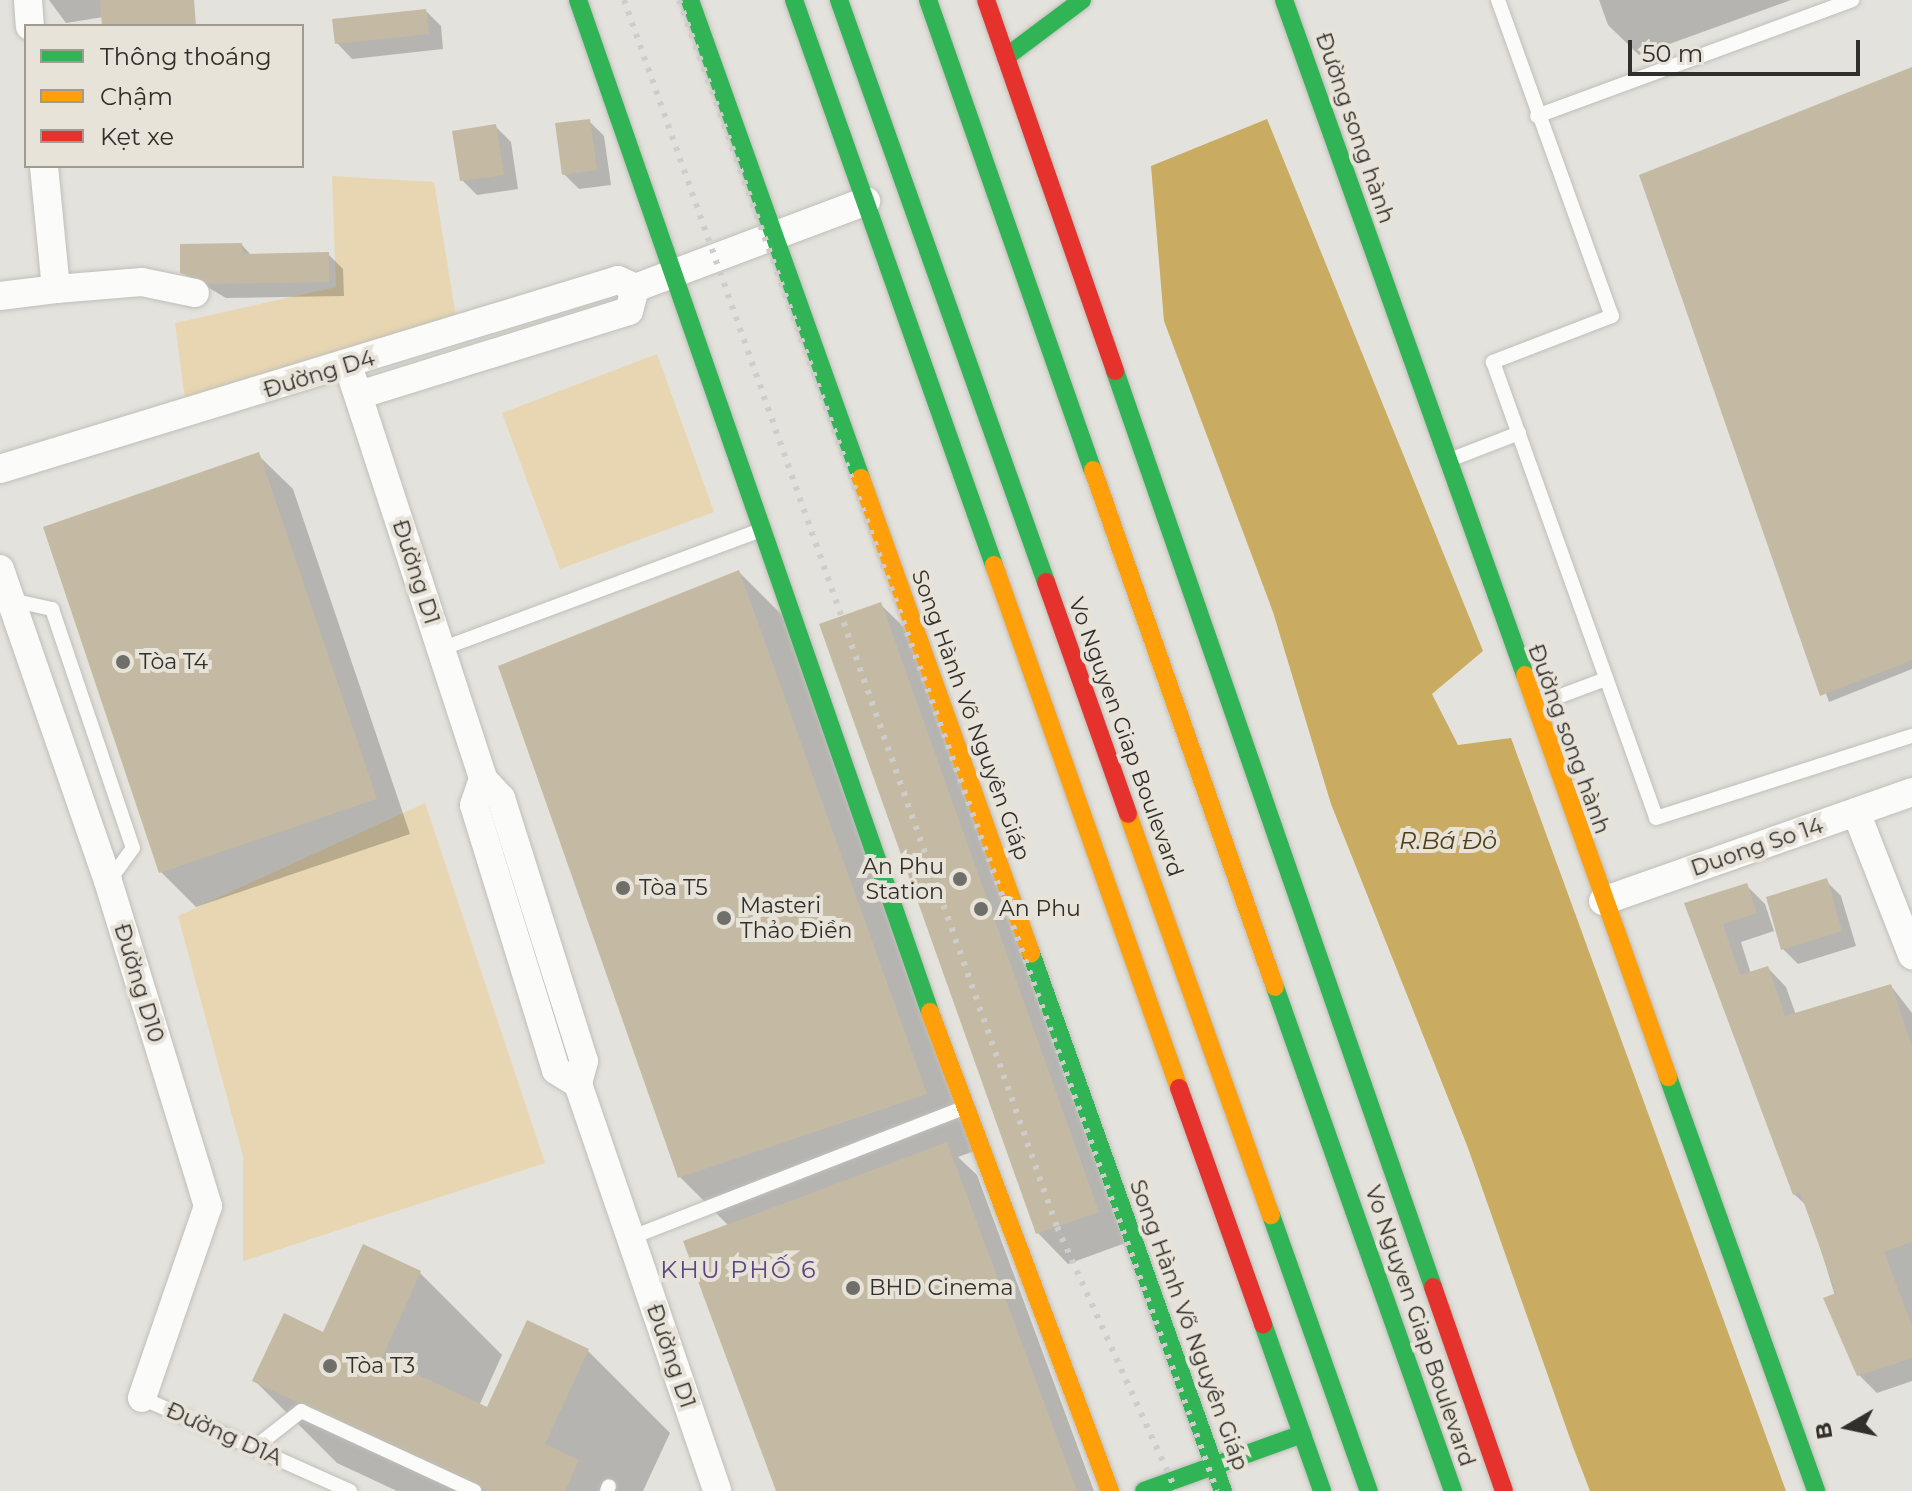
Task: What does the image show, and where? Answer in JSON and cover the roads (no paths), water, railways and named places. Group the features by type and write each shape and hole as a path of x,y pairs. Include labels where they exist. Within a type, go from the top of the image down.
{"main road":[{"path":"578,0 963,1108 1110,1491"},
{"name":"Song Hành Võ Nguyên Giáp","path":"690,0 1223,1491"},
{"path":"794,0 1322,1491"},
{"name":"Vo Nguyen Giap Boulevard","path":"839,0 1369,1491"},
{"name":"Vo Nguyen Giap Boulevard","path":"928,0 1453,1491"},
{"name":"Vo Nguyen Giap Boulevard","path":"986,0 1504,1491"},
{"path":"1006,57 1082,0"},
{"name":"Đường song hành","path":"1284,0 1444,462 1816,1491"},
{"path":"1144,1491 1302,1434"}],"street":[{"path":"28,0 30,24"},
{"path":"44,168 56,289"},
{"name":"Đường D4","path":"0,469 618,280 635,288 866,201"},
{"path":"0,296 142,282 195,293"},
{"name":"Đường D4","path":"359,395 629,311 635,288"},
{"path":"539,305 548,336"},
{"name":"Đường D1","path":"348,365 483,779 474,805 556,1070 578,1084 717,1491"},
{"name":"Đường D10","path":"0,569 108,881 208,1206 142,1398"},
{"name":"Duong So 14","path":"1603,901 1912,792"},
{"path":"1856,812 1912,955"}],"lane":[{"path":"1498,0 1537,116 1612,316 1493,362 1656,818 1912,736"},
{"path":"1537,116 1852,0"},
{"path":"1444,462 1519,433"},
{"path":"441,649 763,530"},
{"path":"1532,706 1606,679"},
{"path":"630,1238 963,1108"},
{"name":"Đường D1A","path":"142,1398 350,1491"},
{"path":"254,1448 301,1411 474,1491"}],"water":[{"name":"R.Bá Đỏ","path":"1267,119 1483,651 1432,694 1458,745 1511,738 1786,1491 1590,1491 1573,1447 1468,1148 1331,804 1273,612 1164,321 1151,166"}],"railway":[{"path":"624,0 1057,1227 1176,1491"},
{"path":"679,0 1217,1491"}],"place":[{"name":"Tòa T4","path":"123,662"},
{"name":"An Phu Station","path":"960,879"},
{"name":"Tòa T5","path":"623,888"},
{"name":"An Phu","path":"981,909"},
{"name":"Masteri Thảo Điền","path":"724,918"},
{"name":"BHD Cinema","path":"853,1288"},
{"name":"Tòa T3","path":"330,1366"}],"district":[{"name":"KHU PHỐ 6","path":"739,1270"}]}
